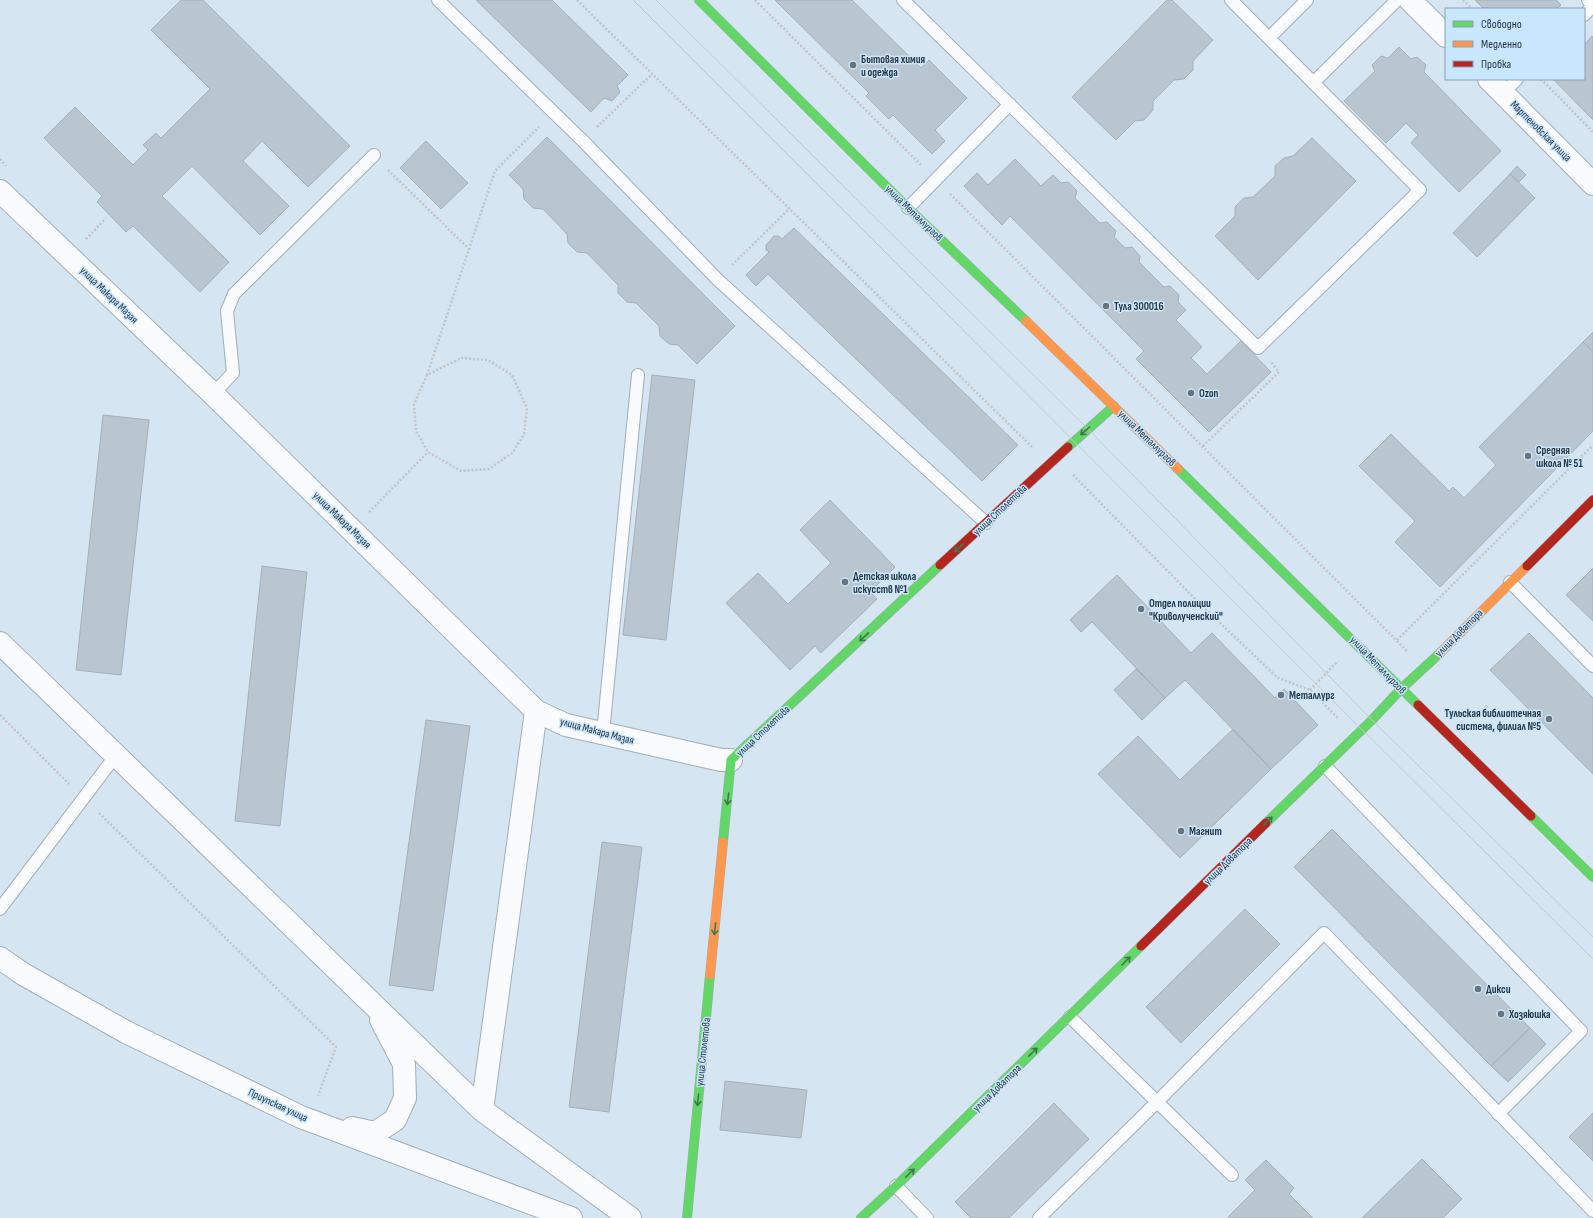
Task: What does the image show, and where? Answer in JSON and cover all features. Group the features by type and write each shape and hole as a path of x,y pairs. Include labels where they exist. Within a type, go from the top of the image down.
{"main road":[{"name":"улица Металлургов","path":"699,0 908,208 1357,643 1401,689 1593,877"},
{"name":"улица Столетова","path":"687,1218 731,760 1114,406"},
{"name":"улица Доватора","path":"861,1218 1070,1017 1356,736 1401,689 1593,500"}],"street":[{"path":"1410,0 1445,35"},
{"name":"Мартеновская улица","path":"1503,84 1593,184"},
{"name":"улица Макара Мазая","path":"0,191 213,394 536,711 566,725 721,760 731,760"},
{"path":"0,643 482,1110 630,1218"},
{"path":"482,1110 536,711"},
{"name":"Приупская улица","path":"0,958 23,974 126,1032 571,1218"},
{"path":"308,1109 375,1133 395,1120 405,1098 404,1064 372,1003"}],"lane":[{"path":"438,0 583,141 718,280 986,523"},
{"path":"903,0 1258,348 1420,190 1231,0"},
{"path":"1269,38 1307,0"},
{"path":"1313,83 1397,0"},
{"path":"1585,14 1593,6 1588,0"},
{"path":"908,208 1010,104"},
{"path":"213,394 233,373 226,311 234,294 374,155"},
{"path":"603,733 638,375"},
{"path":"1510,582 1593,666"},
{"path":"0,909 116,755"},
{"path":"1325,766 1581,1031 1498,1114"},
{"path":"1039,1218 1324,933 1593,1211"},
{"path":"1070,1017 1232,1175"},
{"path":"896,1186 927,1218"}],"path":[{"path":"577,0 790,208 1029,446 1056,458 1202,607 1278,678 1310,690 1356,736"},
{"path":"755,0 1424,668"},
{"path":"1463,0 1471,8"},
{"path":"583,141 652,74"},
{"path":"1542,80 1593,132"},
{"path":"427,375 461,358 488,360 512,375 528,408 524,435 512,453 489,468 461,471 428,452 416,431 414,404 427,375 468,248 495,171 553,113"},
{"path":"374,155 468,248"},
{"path":"718,280 790,208"},
{"path":"84,241 106,218"},
{"path":"1203,446 1279,372 1258,348"},
{"path":"1397,640 1593,445"},
{"path":"366,516 428,452"},
{"path":"0,715 336,1047 308,1109"}],"building":[{"path":"181,0 203,0 350,146 308,187 262,141 243,161 289,206 260,235 192,166 162,196 229,262 200,292 133,226 126,232 97,202 102,196 44,138 75,107 133,165 148,150 143,145 156,133 161,138 210,89 151,30"},
{"path":"476,0 552,0 628,75 617,86 620,92 612,101 604,98 591,112"},
{"path":"775,0 852,0 921,68 929,60 967,98 935,130 945,141 932,154 893,115 889,119 866,96 869,93"},
{"path":"1167,0 1172,0 1213,40 1193,61 1193,70 1184,79 1174,80 1153,101 1153,110 1144,120 1135,121 1116,140 1072,97"},
{"path":"1475,0 1556,0 1561,5 1557,8 1483,8"},
{"path":"1592,36 1593,37 1593,120 1554,80 1585,80 1585,44"},
{"path":"1399,47 1411,59 1417,57 1426,65 1424,72 1501,151 1459,192 1411,143 1418,135 1406,123 1386,143 1344,101 1375,71 1372,65 1381,56 1388,58"},
{"path":"547,137 735,326 697,364 678,345 669,344 660,336 659,326 636,303 627,302 618,293 618,285 587,253 577,252 568,243 567,234 543,209 533,208 524,199 523,189 509,175"},
{"path":"1312,138 1356,181 1258,280 1215,236 1235,216 1235,207 1244,198 1253,197 1275,176 1275,166 1284,158 1293,156"},
{"path":"426,141 468,183 441,209 400,168"},
{"path":"1015,159 1041,186 1053,175 1061,183 1068,182 1077,191 1075,198 1100,223 1107,222 1116,231 1114,237 1125,248 1132,247 1140,256 1139,262 1164,287 1170,286 1179,295 1178,302 1186,310 1176,320 1202,347 1191,358 1207,374 1241,341 1271,372 1209,432 1136,359 1144,351 1010,216 1002,225 964,186 977,173 988,185"},
{"path":"1517,166 1526,175 1519,182 1510,174"},
{"path":"1510,174 1535,198 1477,257 1453,233"},
{"path":"794,228 1018,445 982,481 768,274 756,286 746,275 769,252 766,250 766,245 774,236 779,236 782,239"},
{"path":"1593,332 1593,352 1583,342"},
{"name":"Средняя школа № 51","path":"1583,342 1593,352 1593,431 1440,587 1395,542 1415,521 1359,466 1391,434 1449,491 1453,487 1464,498 1496,465 1479,447"},
{"path":"652,375 695,380 666,640 623,635"},
{"path":"103,415 149,420 121,675 76,670"},
{"name":"Детская школа искусств №1","path":"830,500 895,567 870,592 877,599 821,653 815,646 790,670 726,603 758,573 788,604 831,563 800,530"},
{"path":"262,566 307,572 280,826 235,821"},
{"path":"1593,568 1593,621 1566,595"},
{"path":"1117,575 1191,653 1212,633 1275,698 1284,689 1318,725 1271,769 1185,680 1165,698 1092,622 1081,632 1070,620"},
{"path":"1529,633 1593,698 1593,774 1490,670"},
{"path":"1136,669 1165,698 1142,720 1114,690"},
{"path":"426,720 470,726 433,991 389,985"},
{"path":"1233,729 1271,769 1180,858 1098,774 1138,736 1180,780"},
{"path":"1332,829 1530,1028 1491,1066 1294,867"},
{"path":"602,842 642,847 609,1112 569,1107"},
{"path":"1245,909 1280,944 1181,1043 1146,1007"},
{"path":"1530,1028 1546,1044 1508,1082 1491,1066"},
{"path":"725,1081 807,1090 801,1138 720,1130"},
{"path":"1054,1103 1089,1139 1009,1218 971,1218 955,1202"},
{"path":"1593,1113 1593,1161 1569,1137"},
{"path":"1422,1159 1462,1199 1443,1218 1362,1218"},
{"path":"1266,1160 1294,1188 1289,1194 1313,1218 1228,1217 1255,1190 1245,1180"}],"tram line":[{"path":"633,0 1352,720 1593,959"},
{"path":"656,0 1088,429 1372,720 1593,937"}],"traffic: fast":[{"path":"699,0 908,208 1026,321"},
{"path":"1068,447 1114,406"},
{"path":"1178,469 1418,705"},
{"path":"723,842 731,760 940,565"},
{"path":"1266,823 1372,720 1401,689 1440,653"},
{"path":"1531,816 1593,877"},
{"path":"861,1218 896,1186 1141,946"},
{"path":"687,1218 710,975"}],"traffic: slow":[{"path":"1026,321 1178,469"},
{"path":"1440,653 1527,566"},
{"path":"710,975 723,842"}],"traffic: jam":[{"path":"940,565 1068,447"},
{"path":"1527,566 1593,500"},
{"path":"1418,705 1531,816"},
{"path":"1141,946 1266,823"}],"place":[{"name":"Бытовая химия и одежда","path":"853,65"},
{"name":"Тула 300016","path":"1106,306"},
{"name":"Ozon","path":"1191,393"},
{"name":"Средняя школа № 51","path":"1528,456"},
{"name":"Детская школа искусств №1","path":"845,582"},
{"name":"Отдел полиции \"Криволученский\"","path":"1141,609"},
{"name":"Металлург","path":"1281,695"},
{"name":"Тульская библиотечная система, филиал №5","path":"1549,719"},
{"name":"Магнит","path":"1181,831"},
{"name":"Дикси","path":"1478,989"},
{"name":"Хозяюшка","path":"1501,1014"}]}
